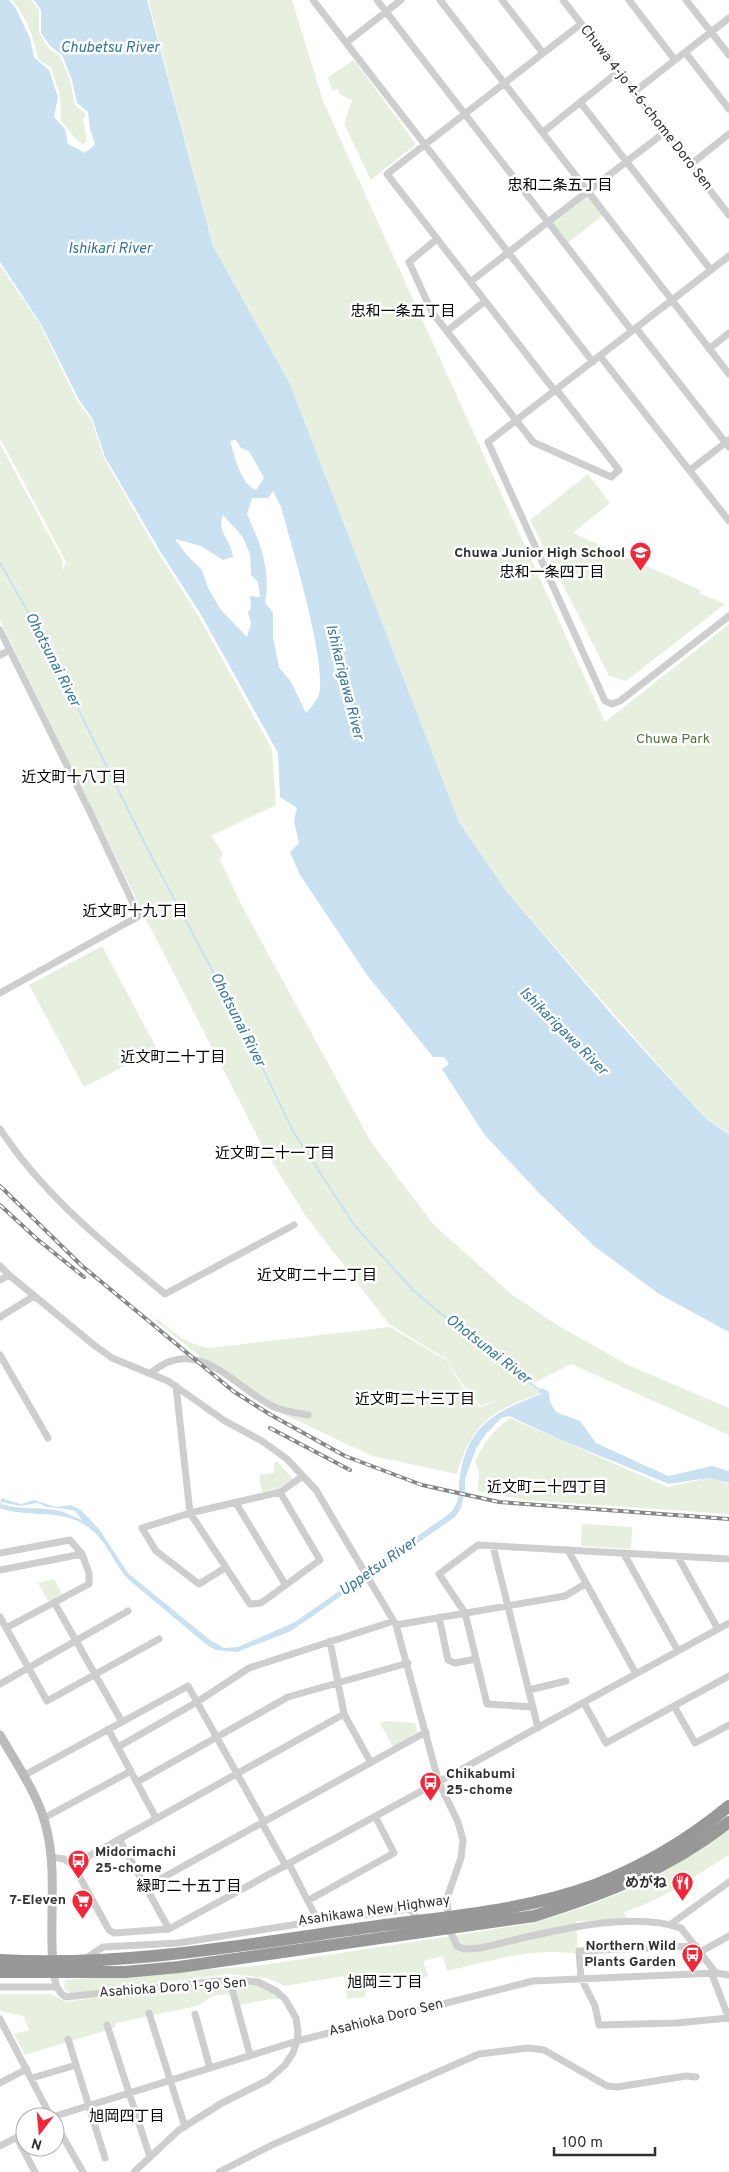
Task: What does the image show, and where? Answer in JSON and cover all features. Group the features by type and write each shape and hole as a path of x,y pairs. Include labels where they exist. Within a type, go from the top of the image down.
{"highway":[{"name":"Asahikawa New Highway","path":"0,1960 53,1967 125,1972 179,1968 448,1923 538,1901 595,1884 646,1862 700,1830 729,1806"},
{"name":"Asahikawa New Highway","path":"0,1972 53,1967 85,1960 175,1955 419,1920 448,1923 534,1916 590,1899 639,1878 708,1838 729,1822"}],"main road":[{"path":"0,1735 44,1818 48,1832 51,1856 53,1967"}],"street":[{"path":"313,0 593,362"},
{"path":"377,0 548,221 728,443 690,470"},
{"path":"346,42 401,0"},
{"path":"440,0 729,374"},
{"path":"502,0 543,53"},
{"name":"Chuwa 4-jo 4-6-chome Doro Sen","path":"563,0 729,215"},
{"path":"629,0 675,60"},
{"path":"686,0 729,55"},
{"path":"634,92 729,18"},
{"path":"437,239 409,262 432,312 533,442 611,477 619,470 484,302 470,282 437,239 387,174 581,24"},
{"path":"685,52 729,109"},
{"path":"543,132 618,72"},
{"path":"580,102 710,270"},
{"path":"470,282 665,132"},
{"path":"690,165 729,134"},
{"path":"729,256 488,442 605,701 612,704 620,701 729,616"},
{"path":"447,331 484,302"},
{"path":"709,349 729,333"},
{"path":"600,356 729,521"},
{"path":"0,630 139,916 0,993"},
{"path":"0,655 10,650"},
{"path":"0,1129 14,1150 42,1184 78,1221 165,1294 294,1225"},
{"path":"0,1266 34,1296 112,1358 151,1373 176,1386 225,1421 262,1441 287,1459 316,1490 395,1623 408,1663 439,1783 458,1822 462,1840 462,1858 447,1898 448,1923 457,1946 464,1949 480,1948 586,1925 649,1921 670,1924 681,1928 698,1949 714,1974 729,2018 677,2023 599,2025 596,2006 581,1978 579,1950 698,1949 729,1936"},
{"path":"0,1280 9,1275"},
{"path":"0,1317 34,1296"},
{"path":"0,1355 3,1367 48,1438"},
{"path":"151,1373 162,1363 192,1357 207,1363 274,1407 308,1416"},
{"path":"176,1386 190,1513 250,1604 261,1603 320,1560 280,1492"},
{"path":"225,1568 199,1584 156,1551 142,1528 190,1513 280,1492 303,1476"},
{"path":"236,1503 285,1584"},
{"path":"0,1553 70,1540 82,1554 89,1573 90,1584 6,1628"},
{"path":"533,1707 487,1704 465,1613 439,1574 478,1545 729,1559"},
{"path":"493,1546 538,1728"},
{"path":"568,1550 636,1674"},
{"path":"0,1570 82,1554"},
{"path":"624,1554 678,1651"},
{"path":"678,1557 718,1629"},
{"path":"118,1747 197,1702 249,1668 330,1641 395,1623 565,1596 585,1584"},
{"path":"54,1602 122,1722"},
{"path":"0,1684 128,1611"},
{"path":"0,1617 46,1701 159,1639"},
{"path":"439,1617 448,1660 456,1663 476,1659"},
{"path":"51,1856 64,1859 73,1865 108,1930 114,1933 170,1929 376,1818 729,1623"},
{"path":"330,1641 344,1714 371,1763"},
{"path":"137,1782 288,1696 408,1663"},
{"path":"584,1703 606,1743 729,1676"},
{"path":"529,1690 566,1682"},
{"path":"23,1776 188,1686 263,1822 309,1900 318,1920"},
{"path":"674,1706 695,1743 729,1725"},
{"path":"73,1865 344,1714"},
{"path":"108,1729 156,1818"},
{"path":"146,1887 426,1732"},
{"path":"44,1818 131,1771"},
{"path":"309,1900 394,1853 376,1818"},
{"path":"119,1839 170,1929"},
{"path":"670,1924 729,1882"},
{"path":"85,1960 103,1947 178,1943 318,1920 410,1909 419,1920"},
{"path":"0,1987 56,1987 53,1967"},
{"name":"Asahioka Doro Sen","path":"65,2113 297,2041 533,1981 581,1978 729,1975"},
{"path":"230,1980 250,2056"},
{"name":"Asahioka Doro 1-go Sen","path":"56,1987 60,1993 66,1996 230,1980 258,1982 268,1986 286,1999 296,2018 297,2041"},
{"path":"149,2013 185,2127"},
{"path":"195,2014 210,2068"},
{"path":"1,2022 47,2107"},
{"path":"108,2025 128,2093 150,2157"},
{"path":"68,2039 105,2158"},
{"path":"134,2172 185,2127 222,2103 268,2080 285,2065 294,2052 297,2041"},
{"path":"219,2172 272,2145 479,2054 528,2048 544,2050 556,2055 602,2084 617,2088 686,2076 696,2076"},
{"path":"32,2078 76,2065"},
{"path":"0,2083 27,2069"},
{"path":"0,2146 15,2138"},
{"path":"65,2141 82,2172"},
{"path":"27,2157 35,2172"}],"green space":[{"path":"12,0 31,0 39,10 39,32 49,49 60,56 70,80 75,105 86,114 83,119 87,140 83,145 61,121 60,96 51,68 38,59 29,28"},
{"name":"Chuwa Park","path":"148,0 292,0 323,101 605,722 729,624 729,1133 706,1119 506,891 459,822 290,384 213,246"},
{"path":"354,60 416,144 371,180 344,124 352,100 341,95 337,89 332,91 328,77"},
{"path":"588,191 605,214 566,244 548,221"},
{"path":"0,265 40,324 77,401 91,419 104,458 156,549 198,615 272,749 276,805 211,836 223,853 220,860 242,906 371,1142 434,1225 511,1294 557,1325 628,1365 729,1408 729,1435 571,1364 531,1384 541,1393 509,1406 486,1421 477,1430 470,1442 457,1474 372,1456 279,1412 229,1380 156,1321 157,1318 187,1341 209,1348 390,1327 446,1360 464,1389 480,1408 500,1399 481,1406 465,1388 446,1359 389,1324 305,1215 264,1149 146,919 0,620 0,444 63,561 62,572 66,562 0,438"},
{"path":"588,474 610,503 573,533 700,590 699,593 725,604 626,681 609,676 530,520"},
{"path":"102,946 157,1049 84,1087 29,985"},
{"path":"510,1418 668,1487 708,1478 729,1484 729,1514 525,1500 478,1491 479,1471 475,1462 489,1437"},
{"path":"277,1461 293,1479 278,1488 262,1492 259,1475 274,1473 274,1464"},
{"path":"582,1524 632,1527 631,1549 581,1546"},
{"path":"54,1579 62,1594 48,1601 38,1583"},
{"path":"384,1721 415,1723 417,1732 393,1747 380,1723"},
{"path":"729,1830 729,1855 665,1894 624,1912 628,1920 576,1921 578,1954 545,1952 512,1956 447,1971 443,1956 423,1961 428,1976 412,1980 406,1971 363,1981 366,1997 347,1999 344,1976 285,1986 267,1978 229,1974 70,1994 64,1988 65,1980 257,1966 534,1923 593,1904 650,1881"},
{"path":"217,1981 258,1982 285,1999 271,1999 239,2005 236,1994 215,1995 197,2006 116,2023 114,2028 25,2055 14,2034 29,2030 23,2016 0,2011 0,1994 51,1994 66,2002"}],"water":[{"name":"Ishikari River","path":"0,0 9,0 15,7 30,38 34,57 49,70 58,97 54,117 65,129 68,144 85,153 95,144 90,129 88,112 77,103 72,80 62,55 50,46 41,33 41,10 34,0 147,0 213,246 290,384 459,822 506,891 614,1017 706,1119 729,1134 729,1332 659,1294 594,1246 538,1192 484,1134 442,1069 449,1064 444,1057 433,1057 367,975 300,875 290,852 299,843 294,821 297,808 280,797 278,753 200,613 160,551 105,457 92,418 79,400 41,324 0,262","holes":["236,440 241,448 249,451 264,478 256,490 250,487 239,469 230,441","273,491 281,507 300,575 319,661 320,683 318,697 306,713 291,682 279,667 273,637 273,613 265,602 267,579 263,556 247,514 252,498 268,498","223,515 242,536 250,554 251,575 258,582 260,597 250,596 251,608 248,612 251,623 247,637 221,610 208,588 202,570 186,554 175,539 201,546 223,560 233,557 223,532 221,521"]},
{"name":"Uppetsu River","path":"542,1388 549,1392 550,1402 556,1412 580,1421 596,1443 668,1476 712,1466 729,1471 729,1483 708,1478 669,1484 561,1440 509,1416 501,1418 485,1435 476,1449 465,1479 465,1491 461,1508 455,1517 291,1631 237,1652 216,1650 207,1645 129,1580 100,1538 84,1524 61,1516 24,1513 0,1508 1,1498 21,1504 34,1500 56,1507 71,1505 81,1510 99,1529 128,1573 210,1640 224,1648 238,1647 295,1622 449,1514 456,1505 464,1458 478,1432 498,1414 541,1394 539,1391","holes":["2,1502 19,1506 38,1503 47,1507 66,1509 75,1511 82,1520 56,1510 15,1507 1,1504"]}],"waterway":[{"name":"Ohotsunai River","path":"0,563 43,638 147,848 241,1024 294,1133 355,1226 413,1290 466,1335 541,1391"}],"railway":[{"path":"0,1186 81,1265 233,1391 271,1415 345,1456 422,1485 499,1502 729,1519"},
{"path":"0,1205 37,1239 84,1277"},
{"path":"270,1428 350,1470"}],"place":[{"name":"Chuwa Junior High School","path":"641,572"},
{"name":"Chikabumi 25-chome","path":"430,1801"},
{"name":"Midorimachi 25-chome","path":"79,1879"},
{"name":"めがね","path":"683,1902"},
{"name":"7-Eleven","path":"82,1919"},
{"name":"Northern Wild Plants Garden","path":"692,1973"}],"district":[{"name":"忠和二条五丁目","path":"560,186"},
{"name":"忠和一条五丁目","path":"403,312"},
{"name":"忠和一条四丁目","path":"552,573"},
{"name":"近文町十八丁目","path":"74,778"},
{"name":"近文町十九丁目","path":"135,912"},
{"name":"近文町二十丁目","path":"173,1058"},
{"name":"近文町二十一丁目","path":"275,1154"},
{"name":"近文町二十二丁目","path":"317,1276"},
{"name":"近文町二十三丁目","path":"415,1400"},
{"name":"近文町二十四丁目","path":"547,1488"},
{"name":"緑町二十五丁目","path":"189,1887"},
{"name":"旭岡三丁目","path":"385,1983"},
{"name":"旭岡四丁目","path":"127,2117"}],"water label":[{"name":"Chubetsu River","path":"110,48"},
{"name":"Ishikarigawa River","path":"344,682"},
{"name":"Ishikarigawa River","path":"563,1032"}]}
